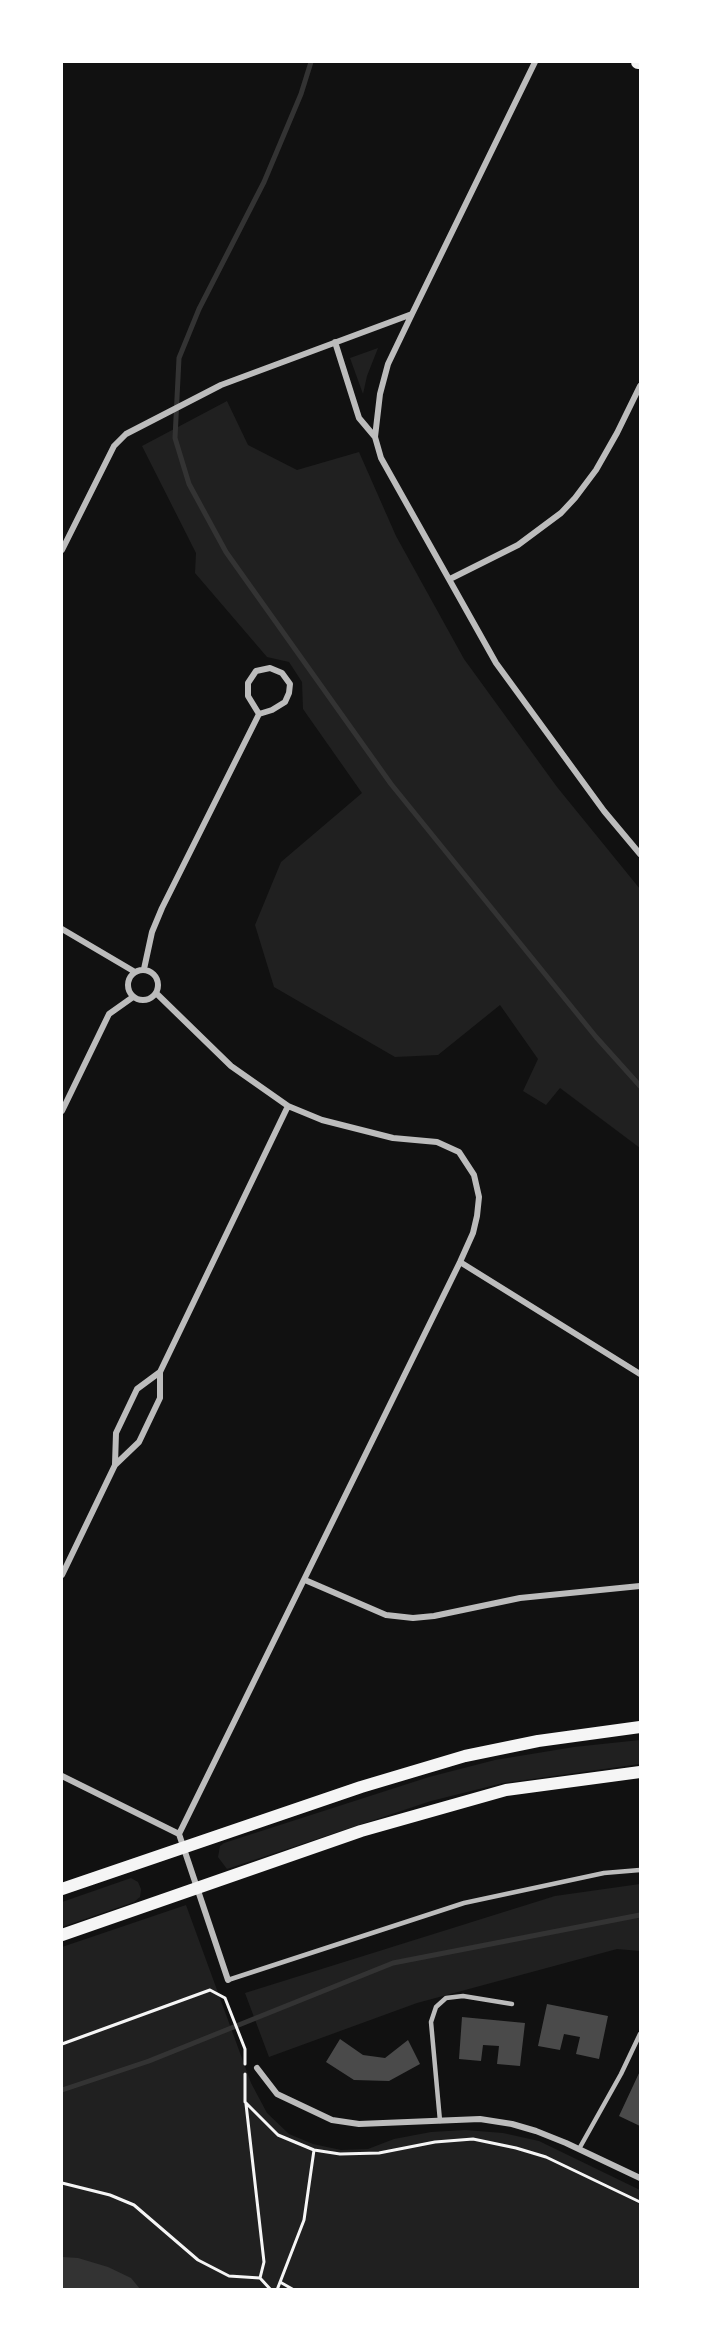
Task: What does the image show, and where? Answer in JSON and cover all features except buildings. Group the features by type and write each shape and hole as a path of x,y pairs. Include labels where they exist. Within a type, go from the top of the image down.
{"main road":[{"path":"62,1889 361,1786 465,1756 538,1741 640,1727"},
{"path":"62,1935 361,1831 506,1790 640,1772"}],"street":[{"path":"535,62 388,364 380,394 375,437 381,458 496,663 604,811 640,854"},
{"path":"62,550 114,446 126,434 221,385 412,314"},
{"path":"334,342 359,418 375,437"},
{"path":"450,579 518,545 561,513 596,470 640,386"},
{"path":"144,969 152,932 162,908 259,714 272,710 285,702 289,693 290,684 282,673 270,668 256,671 248,683 248,696 259,714"},
{"path":"62,929 135,972"},
{"path":"144,969 153,973 156,978 158,983 156,993 148,1000 137,1000 133,997 127,984 131,975 144,969"},
{"path":"156,993 231,1066 288,1106 322,1120 393,1138 437,1142 459,1152 474,1174 479,1197 473,1233 460,1262 179,1834"},
{"path":"62,1111 109,1014 133,997"},
{"path":"62,1575 115,1465 139,1442 160,1398 160,1372 288,1106"},
{"path":"460,1262 640,1374"},
{"path":"115,1465 116,1433 137,1389 160,1372"},
{"path":"305,1580 386,1615 413,1618 435,1616 520,1598 640,1586"},
{"path":"62,1776 179,1834 228,1980"},
{"path":"257,2067 277,2094 332,2120 359,2124 480,2120 512,2124 536,2131 579,2149 640,2178"}],"lane":[{"path":"228,1980 464,1903 604,1873 640,1870"},
{"path":"440,2121 431,2022 436,2007 446,1998 463,1996 512,2004"},
{"path":"579,2149 621,2074 640,2034"}],"path":[{"path":"62,2044 210,1990 222,1995 227,2002 245,2049 246,2102 264,2262 260,2278"},
{"path":"246,2102 278,2135 314,2150 340,2154 379,2153 435,2142 473,2139 546,2157 640,2202"},
{"path":"278,2289 304,2220 314,2150"},
{"path":"62,2183 110,2195 134,2205 198,2260 229,2276 260,2278 271,2289"},
{"path":"280,2282 294,2289"}],"shaded area":[{"path":"378,348 367,376 363,394 350,358"},
{"path":"227,401 248,445 297,470 359,452 396,536 464,659 557,787 640,889 640,1148 560,1088 546,1105 523,1091 538,1059 500,1005 438,1055 395,1057 274,987 255,925 281,862 362,793 303,709 302,682 289,662 267,657 195,573 196,553 142,446"},
{"path":"640,1740 640,1764 503,1783 431,1801 227,1869 218,1857 220,1846 224,1843 429,1777 495,1760 574,1747"},
{"path":"131,1878 138,1882 141,1889 140,1897 134,1902 62,1927 62,1902"},
{"path":"640,1884 640,1951 617,1949 417,2003 269,2057 245,1993 555,1896"},
{"path":"186,1905 251,2083 267,2113 289,2134 313,2144 341,2150 368,2149 394,2139 431,2132 465,2130 503,2133 539,2141 640,2190 640,2289 62,2289 62,1947"},
{"path":"62,2257 78,2258 108,2267 131,2278 140,2289 62,2289"}],"waterway":[{"path":"311,62 301,94 264,182 199,309 179,358 175,438 189,484 226,552 391,784 596,1037 640,1086"},
{"path":"62,2090 149,2061 393,1963 640,1915"}]}
